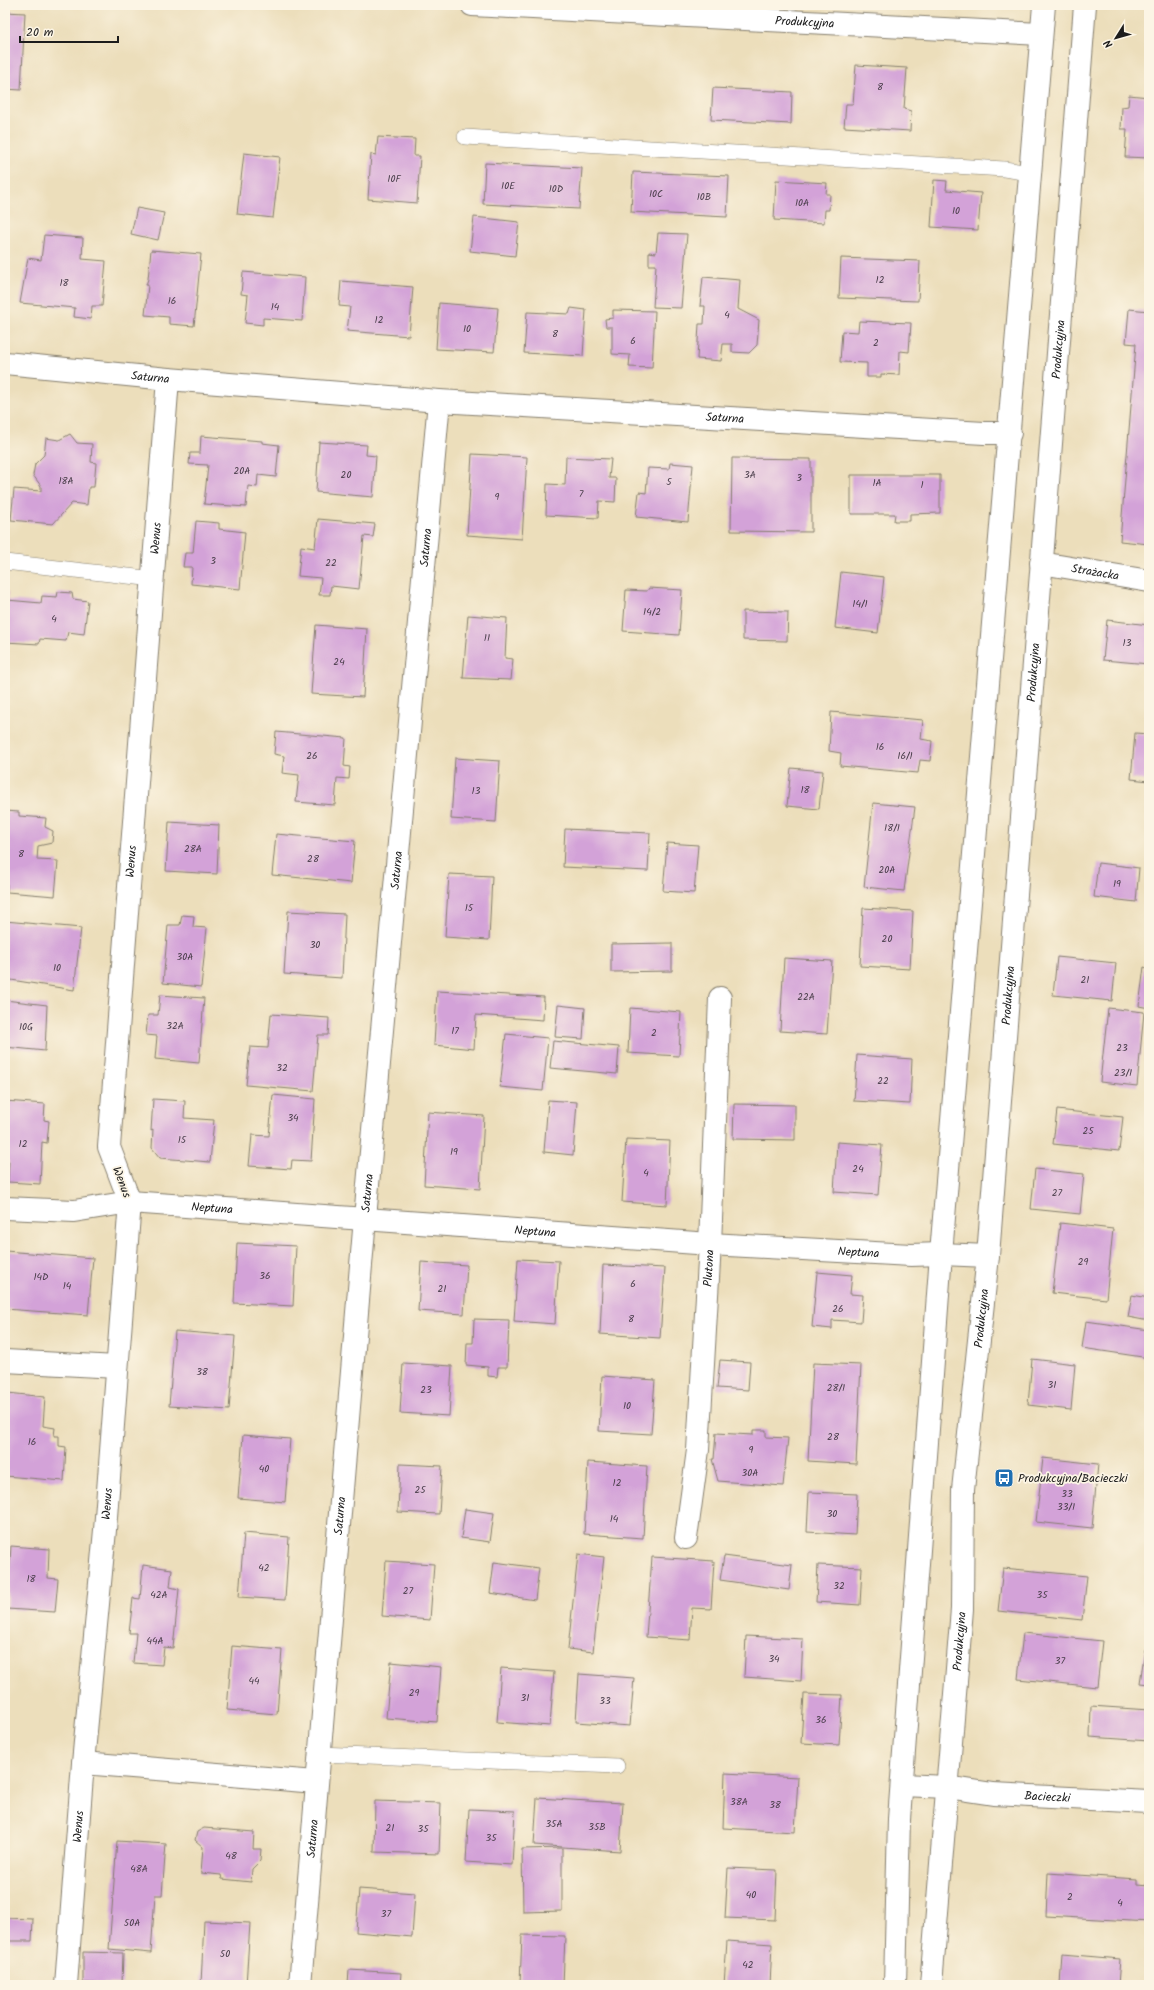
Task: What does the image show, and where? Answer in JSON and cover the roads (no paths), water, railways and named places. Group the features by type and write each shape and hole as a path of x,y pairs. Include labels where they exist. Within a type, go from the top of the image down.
{"street":[{"name":"Produkcyjna","path":"472,5 1041,34"},
{"path":"895,1985 898,1841 941,1254 1010,433 1044,5"},
{"name":"Produkcyjna","path":"931,1985 962,1609 963,1490 988,1256 1040,563 1085,5"},
{"name":"Saturna","path":"5,363 168,379 439,401 984,433 1010,433"},
{"name":"Wenus","path":"66,1985 83,1763 105,1530 130,1202 109,1147 154,579 168,379"},
{"name":"Saturna","path":"300,1985 365,1218 439,401"},
{"name":"Strażacka","path":"1040,563 1149,581"},
{"name":"Plutona","path":"686,1538 698,1450 710,1244 720,998"},
{"name":"Neptuna","path":"5,1208 74,1211 130,1202 710,1244 911,1255 941,1254 988,1256"},
{"path":"5,1361 117,1367"},
{"path":"83,1763 316,1782"},
{"name":"Bacieczki","path":"902,1785 947,1788 993,1794 1149,1802"}],"lane":[{"path":"466,137 1004,169 1030,173"},
{"path":"5,562 154,579"},
{"path":"319,1754 617,1766"}],"place":[{"name":"Produkcyjna/Bacieczki","path":"1004,1478"}]}
